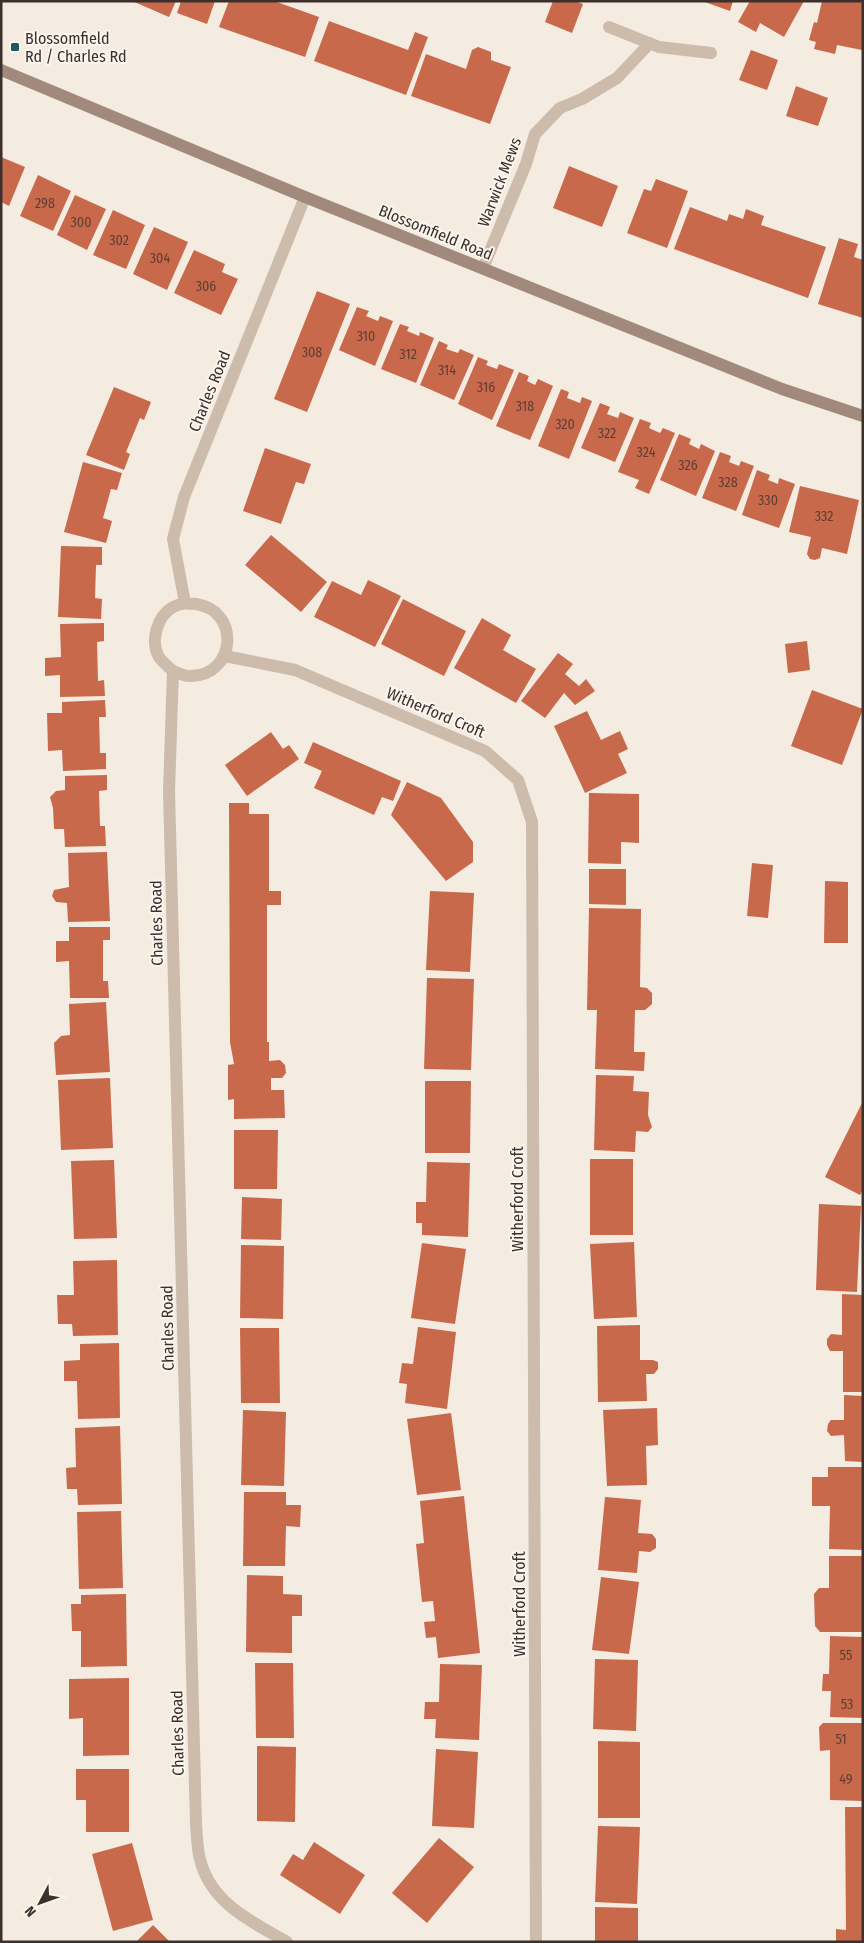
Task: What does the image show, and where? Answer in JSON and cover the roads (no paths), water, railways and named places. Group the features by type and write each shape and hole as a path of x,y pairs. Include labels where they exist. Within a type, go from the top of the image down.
{"main road":[{"name":"Blossomfield Road","path":"1,70 305,197 782,389 863,416"}],"street":[{"path":"609,27 659,47 711,53"},
{"name":"Warwick Mews","path":"483,268 526,164 535,134 560,108 582,99 617,78 650,43"},
{"name":"Charles Road","path":"184,603 173,539 184,497 305,197"},
{"path":"184,603 207,606 220,616 229,642 225,656 211,672 190,677 173,671 159,658 155,641 158,623 172,608 184,603"},
{"name":"Witherford Croft","path":"225,656 295,670 484,750 518,780 532,822 536,1942"},
{"name":"Charles Road","path":"173,671 169,791 196,1824 201,1863 219,1898 241,1916 287,1942"}],"place":[{"name":"Blossomfield Rd / Charles Rd","path":"15,47"}]}
